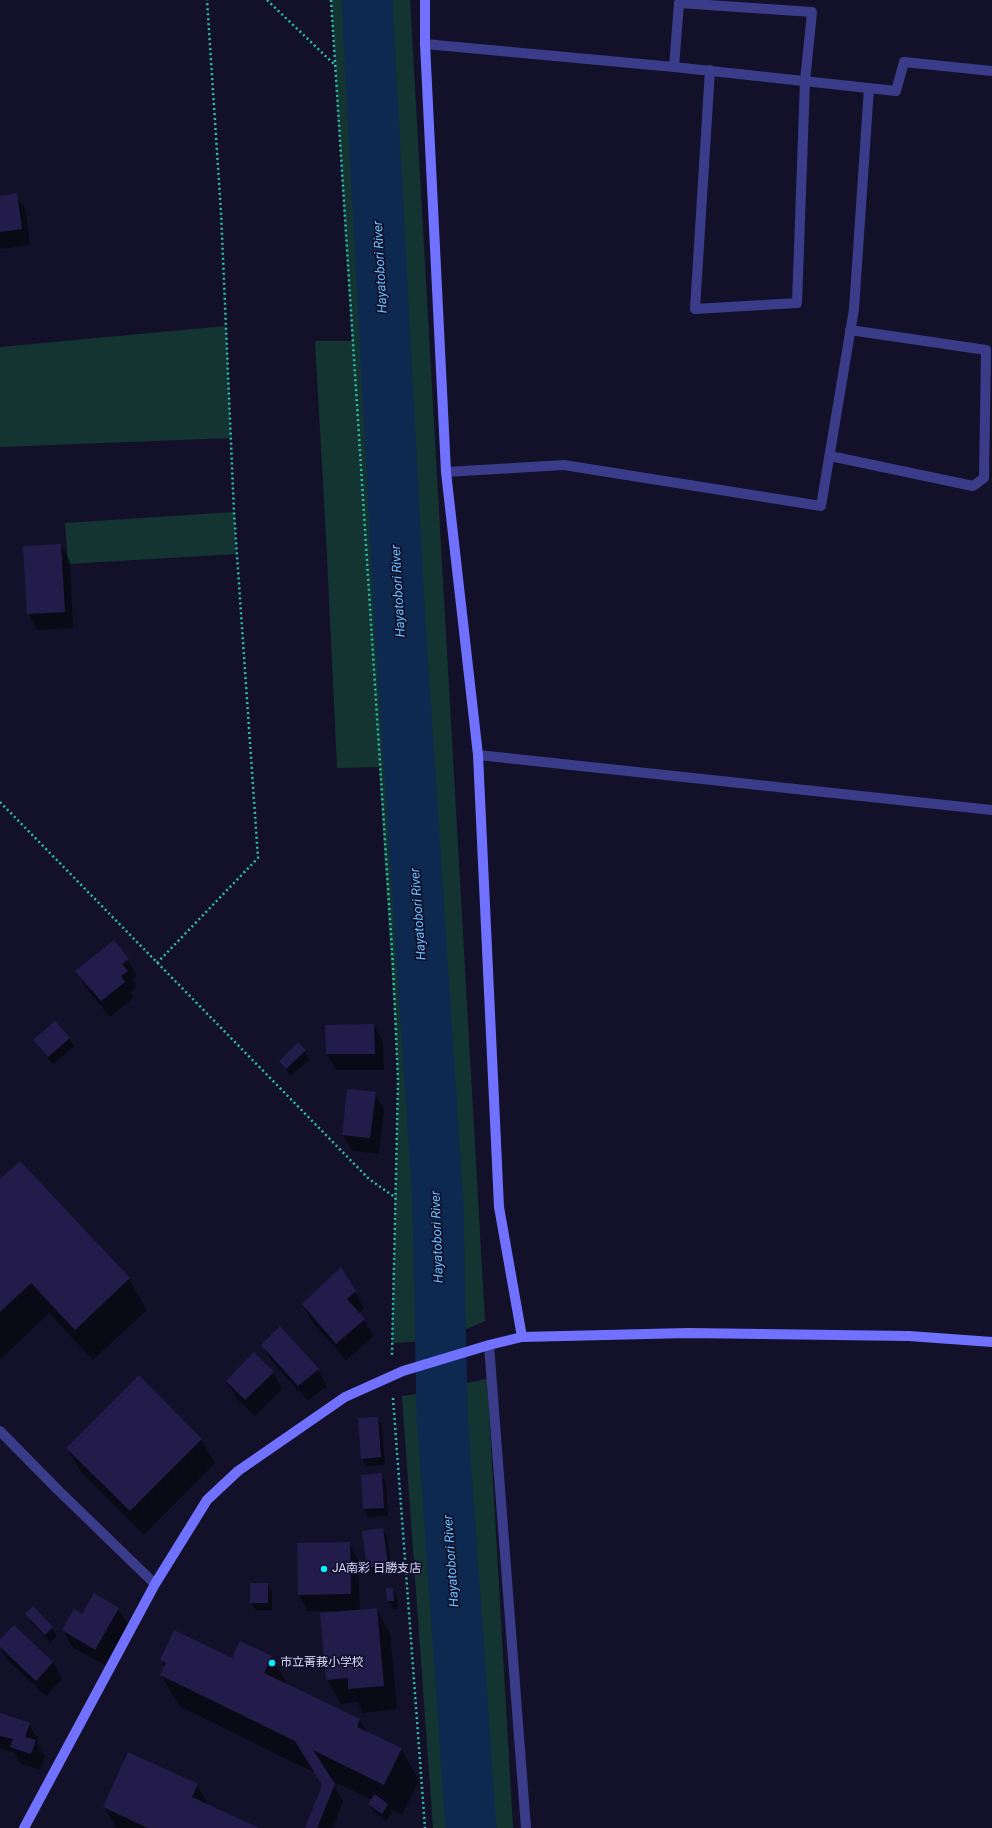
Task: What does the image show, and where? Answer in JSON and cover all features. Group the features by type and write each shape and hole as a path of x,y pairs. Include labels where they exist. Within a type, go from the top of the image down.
{"street":[{"path":"425,0 425,44 446,472 478,755 498,1207 522,1337"},
{"path":"674,67 679,3 812,12 805,81 797,303 695,310 710,70"},
{"path":"425,44 710,70 896,91 904,62 992,71"},
{"path":"446,472 564,465 821,506 854,309 869,88"},
{"path":"830,456 973,486 984,478 986,350 850,330"},
{"path":"478,755 992,810"},
{"path":"24,1828 155,1584 207,1500 238,1471 345,1397 403,1371 489,1345 522,1337 688,1333 909,1336 992,1342"},
{"path":"489,1345 526,1828"},
{"path":"0,1431 57,1489 155,1584"}],"path":[{"path":"157,962 258,858 235,526 221,212 207,0"},
{"path":"267,0 336,66"},
{"path":"331,0 398,1080 392,1376 425,1828"},
{"path":"0,802 369,1179 396,1199"}],"green space":[{"path":"331,0 354,0 428,1341 392,1343 398,1080 379,767 337,768 315,341 352,341"},
{"path":"389,0 410,0 485,1321 462,1331 462,1291 422,621 389,128"},
{"path":"226,326 231,438 0,447 0,347"},
{"path":"234,512 236,554 68,564 65,523"},
{"path":"487,1379 513,1828 491,1828 462,1384"},
{"path":"431,1392 458,1828 433,1828 402,1396"}],"building":[{"path":"17,193 22,229 0,232 0,196"},
{"path":"61,544 65,612 27,614 23,546"},
{"path":"114,940 129,959 122,964 128,971 121,976 125,982 101,1001 75,971"},
{"path":"55,1021 70,1038 48,1057 33,1040"},
{"path":"374,1024 375,1054 326,1054 325,1025"},
{"path":"298,1042 306,1050 286,1069 279,1061"},
{"path":"347,1089 376,1092 370,1138 342,1135"},
{"path":"20,1161 130,1278 75,1330 31,1283 0,1312 0,1179"},
{"path":"341,1267 356,1291 347,1299 365,1319 336,1344 302,1304"},
{"path":"280,1326 319,1369 298,1386 261,1345"},
{"path":"254,1352 274,1372 245,1400 226,1381"},
{"path":"139,1375 202,1439 130,1511 66,1448"},
{"path":"378,1417 381,1457 361,1459 358,1418"},
{"path":"382,1473 384,1508 363,1509 361,1475"},
{"path":"383,1528 388,1565 367,1568 362,1531"},
{"name":"JA南彩 日勝支店","path":"350,1542 351,1594 298,1595 297,1543"},
{"path":"250,1583 268,1583 268,1603 250,1603"},
{"path":"386,1588 393,1588 394,1601 387,1601"},
{"path":"94,1593 119,1608 95,1650 62,1630 74,1609 82,1614"},
{"path":"33,1606 53,1627 45,1635 25,1614"},
{"path":"377,1608 384,1686 348,1689 348,1678 326,1680 320,1613"},
{"path":"14,1625 53,1662 36,1681 0,1647 0,1640"},
{"path":"174,1630 232,1658 240,1641 272,1656 264,1673 360,1719 357,1727 402,1748 384,1785 313,1750 335,1784 317,1828 305,1828 322,1785 295,1741 160,1675 166,1663 160,1660"},
{"path":"0,1713 30,1723 25,1737 36,1740 31,1754 10,1747 13,1739 0,1736"},
{"path":"128,1752 198,1784 192,1797 259,1828 148,1828 103,1807"},
{"path":"375,1794 388,1804 382,1814 368,1804"}],"waterway":[{"name":"Hayatobori River","path":"367,0 400,623 438,1204 442,1412 471,1828"}],"place":[{"name":"JA南彩 日勝支店","path":"324,1569"},
{"name":"市立菁莪小学校","path":"272,1663"}]}
